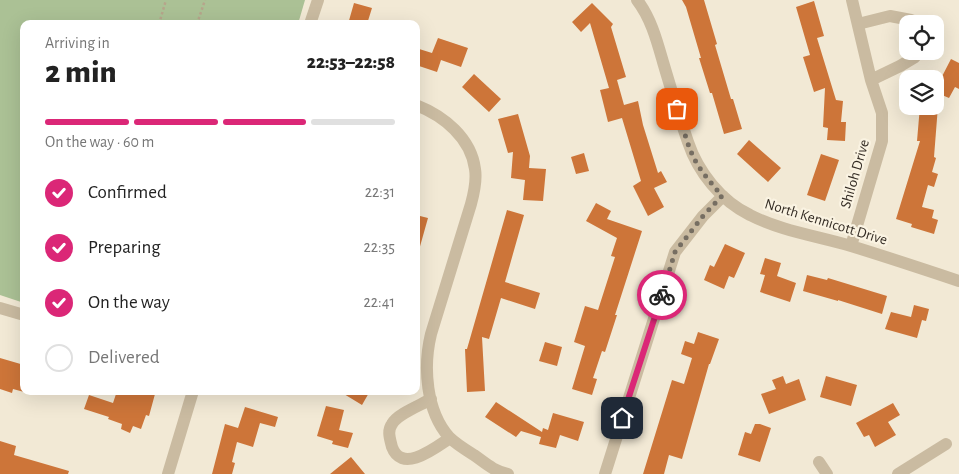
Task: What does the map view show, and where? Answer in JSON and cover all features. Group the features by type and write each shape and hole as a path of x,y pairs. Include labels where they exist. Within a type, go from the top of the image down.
{"street":[{"path":"311,20 318,0"},
{"name":"North Kennicott Drive","path":"637,0 657,41 695,161 706,178 722,196 749,215 778,226 851,246 959,281"},
{"name":"Shiloh Drive","path":"851,246 882,141 882,113 871,80 852,0"},
{"path":"858,24 890,16 899,18"},
{"path":"871,80 910,60"},
{"path":"420,108 439,116 463,139 471,153 476,182 427,350 426,367 431,399 437,420 450,438 495,470 508,474"},
{"path":"605,474 675,252 703,216 722,196"},
{"path":"0,308 20,315"},
{"path":"168,474 192,395"},
{"path":"431,399 403,413 392,424 389,435 394,453 403,459 411,460 422,456 450,438"},
{"path":"898,474 946,444"},
{"path":"819,462 827,474"}],"path":[{"path":"160,20 166,0"},
{"path":"198,20 205,0"}],"green space":[{"path":"0,0 305,0 299,20 20,20 20,302 0,295"}],"building":[{"path":"682,0 704,0 717,44 715,45 742,129 724,134 699,58 701,58 686,7"},
{"path":"814,1 824,36 817,38 836,100 843,101 841,122 846,122 845,141 827,140 828,128 823,127 825,88 814,92 803,57 810,55 796,7"},
{"path":"354,3 372,8 368,20 349,20"},
{"path":"592,3 613,24 611,27 626,77 617,80 624,105 638,101 643,125 658,173 661,171 667,182 654,188 664,207 648,216 633,186 641,181 622,118 608,122 600,90 609,88 590,23 581,32 572,22"},
{"path":"438,38 468,48 461,67 441,60 437,72 420,66 420,49 432,53"},
{"path":"951,59 959,63 959,89 955,87 949,98 944,96 944,73"},
{"path":"474,74 501,99 489,112 462,87"},
{"path":"518,114 530,156 529,168 546,169 543,201 523,200 525,180 511,178 513,152 508,153 498,119"},
{"path":"919,115 937,115 934,157 936,158 932,172 938,174 934,187 928,185 922,207 934,210 932,218 938,220 934,234 911,227 912,224 896,219 920,141 917,141"},
{"path":"749,140 781,168 768,182 737,154"},
{"path":"584,153 589,171 576,174 571,157"},
{"path":"821,154 839,160 825,201 807,195"},
{"path":"596,203 611,211 607,219 642,231 605,352 602,351 593,378 597,379 592,395 572,389 585,346 574,342 585,306 598,310 615,257 611,256 617,238 586,221"},
{"path":"507,210 524,215 505,282 540,293 535,309 501,298 489,339 482,337 485,391 467,392 465,349 467,349"},
{"path":"420,216 428,218 420,246"},
{"path":"725,244 745,253 734,278 729,276 724,289 704,280 710,265 714,267"},
{"path":"765,258 781,263 777,276 796,283 790,302 760,292 765,275 760,274"},
{"path":"807,275 827,280 828,278 887,296 882,314 803,291"},
{"path":"914,305 929,309 926,321 922,320 917,338 885,329 891,312 911,317"},
{"path":"698,332 719,339 709,364 682,459 669,455 664,474 643,474 672,380 684,384 692,358 681,354 685,341 694,344"},
{"path":"545,342 562,347 557,366 539,361"},
{"path":"0,358 20,364 20,391 13,389 12,393 0,389"},
{"path":"783,376 786,384 799,379 806,400 769,414 761,394 776,389 772,380"},
{"path":"826,376 857,385 851,406 820,397"},
{"path":"89,395 113,403 116,395 155,395 149,416 146,415 141,429 133,426 130,433 121,429 122,424 108,419 109,417 84,409"},
{"path":"346,395 368,395 362,405"},
{"path":"496,402 542,432 543,428 548,430 553,413 584,422 578,441 560,435 556,448 539,444 541,437 521,431 516,437 485,417"},
{"path":"893,403 900,415 888,422 896,435 875,447 869,435 864,437 856,423"},
{"path":"326,406 344,410 339,430 353,433 348,448 332,444 333,441 317,436"},
{"path":"245,407 278,417 275,427 260,423 253,447 237,442 232,462 235,463 232,474 212,474 225,424 238,428"},
{"path":"755,424 771,428 760,462 738,455 745,432 751,434"},
{"path":"0,441 16,446 14,455 69,471 68,474 0,474"},
{"path":"351,457 365,474 330,474"}],"way so far":[{"path":"662,295 675,252 703,216 722,196 706,178 695,161 677,109"}],"route":[{"path":"622,418 662,295"}]}
